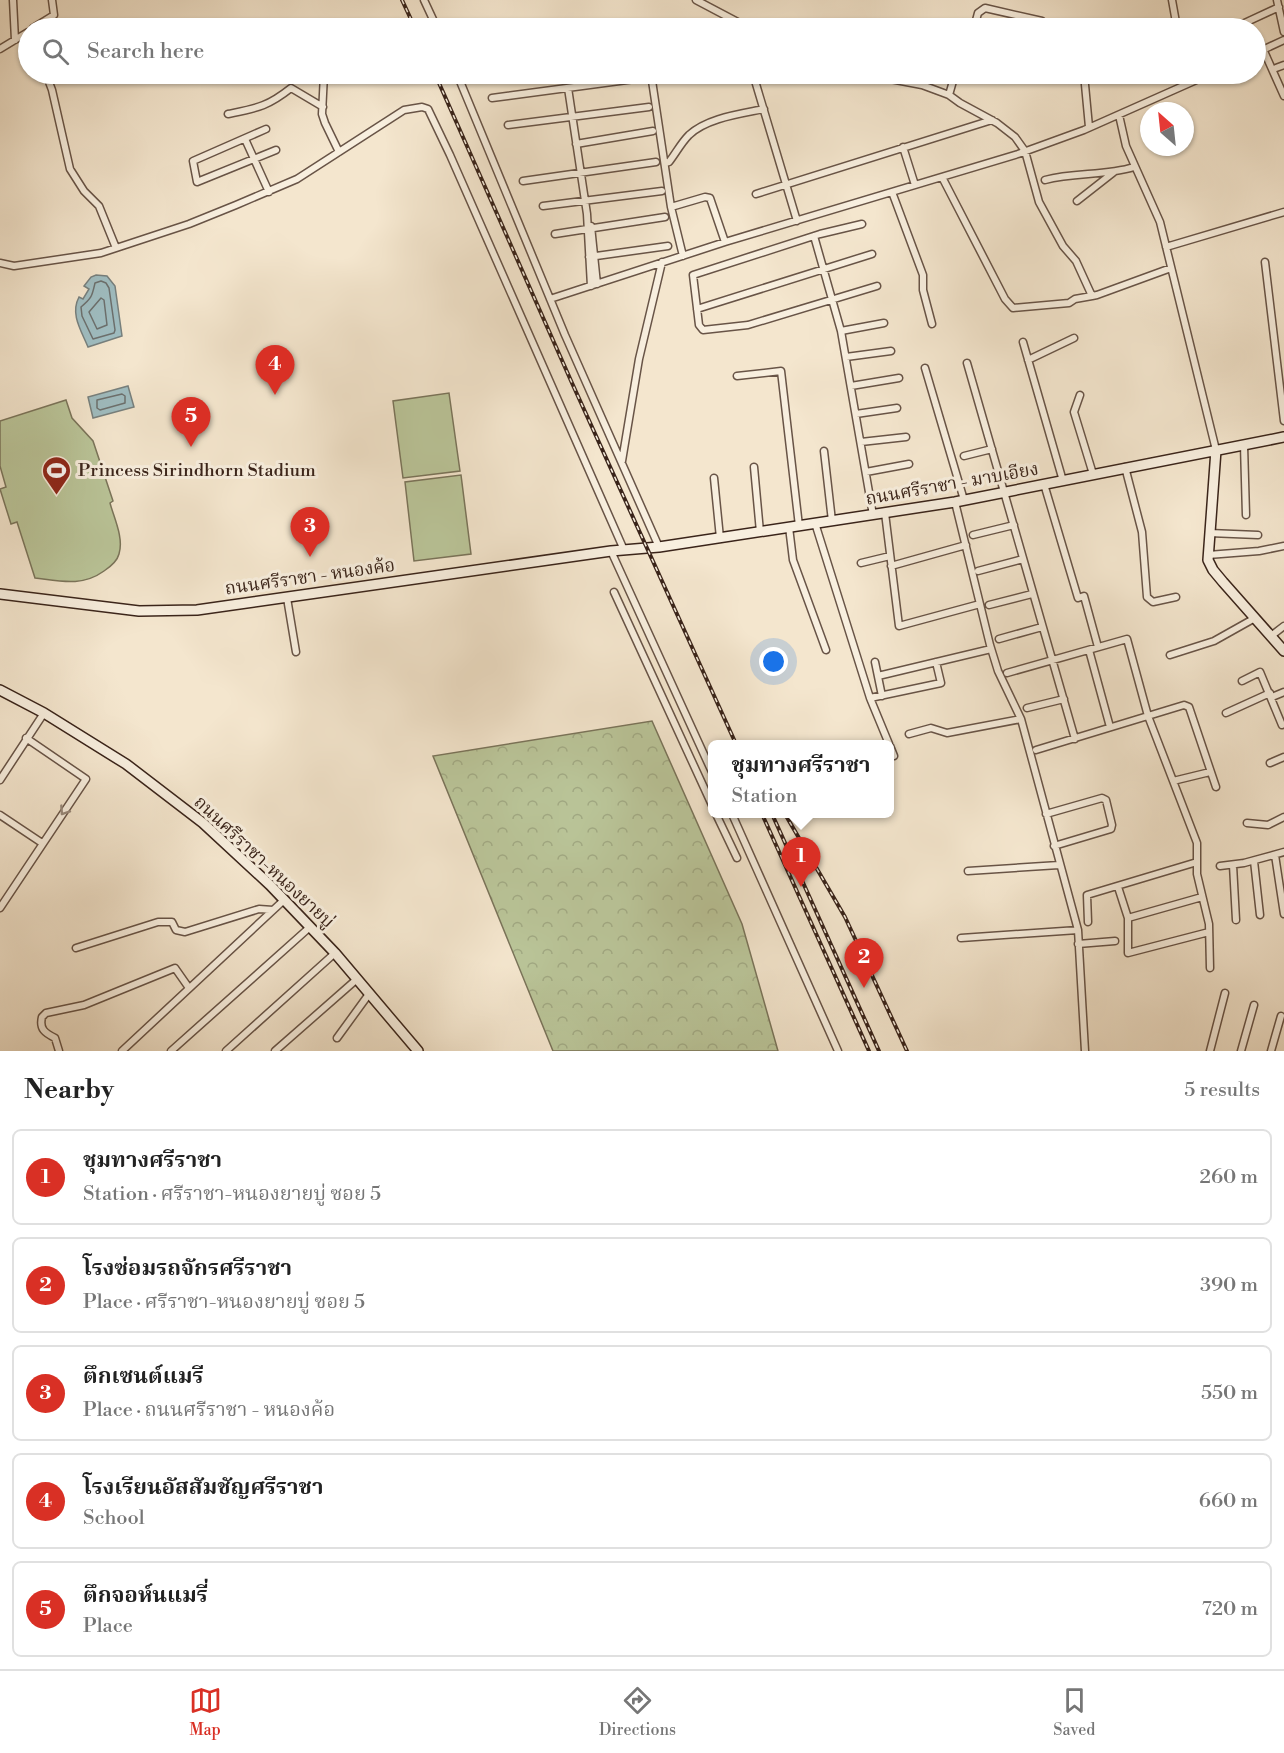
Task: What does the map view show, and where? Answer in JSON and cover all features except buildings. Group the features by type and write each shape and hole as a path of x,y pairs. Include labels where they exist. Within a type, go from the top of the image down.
{"main road":[{"name":"ถนนศรีราชา - มาบเอียง","path":"624,550 659,547 960,501 1284,437"},
{"path":"1216,450 1208,555 1213,570 1284,651"},
{"name":"ถนนศรีราชา - หนองค้อ","path":"0,594 139,611 197,610 624,550"},
{"name":"ถนนศรีราชา-หนองยายบู่","path":"3,693 44,713 126,765 203,823 284,900 335,953 418,1051"}],"street":[{"path":"13,0 15,40"},
{"path":"49,18 54,15 52,0"},
{"path":"424,0 432,18"},
{"path":"696,0 730,18"},
{"path":"1172,0 1175,18"},
{"path":"1252,18 1278,4 1284,32"},
{"path":"977,18 978,13 985,8 1029,18"},
{"path":"0,49 18,38"},
{"path":"1266,48 1284,39"},
{"path":"1266,56 1284,96"},
{"path":"1276,68 1284,65"},
{"path":"50,84 70,169 84,191 99,206 116,248"},
{"path":"324,84 322,114 339,152"},
{"path":"462,84 550,299 659,547"},
{"path":"492,98 598,84"},
{"path":"653,84 671,207 683,256"},
{"path":"756,84 796,221"},
{"path":"917,84 949,95 960,104 992,120 1015,137 1025,151 1039,202 1063,246 1076,261 1092,296"},
{"path":"949,95 952,84"},
{"path":"1085,84 1089,127"},
{"path":"550,299 725,242 1025,151 1119,115 1185,85"},
{"path":"228,114 263,106 276,100 291,88 323,107"},
{"path":"568,88 589,229 594,285"},
{"path":"0,263 14,266 100,253 189,224 297,179 404,110 422,107 428,109 624,550"},
{"path":"508,125 649,107"},
{"path":"665,163 669,162 688,136 698,128 718,119 764,109"},
{"path":"1119,115 1126,146 1134,167 1155,208 1216,450"},
{"path":"756,194 992,120"},
{"path":"266,129 192,161 197,182 276,150"},
{"path":"576,144 653,131"},
{"path":"245,138 269,192"},
{"path":"903,147 915,185"},
{"path":"523,181 656,162"},
{"path":"1045,180 1114,172 1134,167"},
{"path":"1077,201 1114,172"},
{"path":"942,177 1005,299 1013,308 1070,303 1075,298 1097,296 1171,268"},
{"path":"543,206 662,191"},
{"path":"892,192 923,275 923,290 932,324"},
{"path":"671,207 705,197 710,198 725,242"},
{"path":"1166,247 1284,212"},
{"path":"555,234 665,217"},
{"path":"862,224 813,236 693,275 699,325 703,330 748,325 877,286"},
{"path":"813,236 841,331 873,514"},
{"path":"592,257 668,246"},
{"path":"697,309 872,254"},
{"path":"622,462 639,359 662,262"},
{"path":"1265,262 1284,421"},
{"path":"841,331 884,323"},
{"path":"1028,360 1074,338"},
{"path":"1023,342 1063,481"},
{"path":"846,357 891,351"},
{"path":"967,363 1075,739"},
{"path":"925,368 960,501 966,545 991,649 998,671 1021,719 1078,930 1085,1051"},
{"path":"736,376 781,371 794,526 794,560 826,650"},
{"path":"851,386 899,378"},
{"path":"1080,395 1074,412 1093,474"},
{"path":"856,414 897,408"},
{"path":"861,442 906,437"},
{"path":"1244,445 1246,515"},
{"path":"964,456 992,449"},
{"path":"824,451 832,521"},
{"path":"866,472 909,464"},
{"path":"754,467 760,532"},
{"path":"1125,467 1142,532 1148,597 1153,602 1176,597"},
{"path":"714,478 720,538"},
{"path":"1044,484 1078,598 1084,596 1098,647"},
{"path":"885,513 898,626 980,604"},
{"path":"815,523 870,698 887,740"},
{"path":"973,535 1014,525"},
{"path":"1209,534 1258,535"},
{"path":"891,566 966,545"},
{"path":"1208,555 1259,551 1284,546"},
{"path":"611,551 708,763"},
{"path":"861,563 890,556"},
{"path":"978,571 1023,559"},
{"path":"614,592 708,796"},
{"path":"989,605 1032,594"},
{"path":"287,598 296,652"},
{"path":"1170,655 1214,641 1255,618"},
{"path":"1271,636 1284,626"},
{"path":"999,639 1042,627"},
{"path":"1007,673 1126,639 1148,716 1197,843 1197,874 1209,932 1210,968"},
{"path":"878,676 991,649"},
{"path":"1089,650 1110,727"},
{"path":"875,662 882,696"},
{"path":"870,698 941,683 936,662"},
{"path":"654,675 666,671"},
{"path":"1242,681 1260,672 1282,724"},
{"path":"1226,713 1284,692"},
{"path":"1027,708 1064,699"},
{"path":"1036,750 1184,705 1189,707 1216,787"},
{"path":"0,780 44,713"},
{"path":"909,734 931,728 948,734 1021,719"},
{"path":"0,908 86,779 26,738"},
{"path":"1270,763 1284,758"},
{"path":"1173,781 1210,772"},
{"path":"1046,814 1102,798 1106,800 1111,829 1054,846"},
{"path":"0,814 42,843"},
{"path":"1247,823 1268,825 1284,817"},
{"path":"718,818 737,858"},
{"path":"734,818 838,1051"},
{"path":"1220,866 1254,861 1284,852"},
{"path":"1275,855 1284,914"},
{"path":"1254,861 1260,915"},
{"path":"1088,922 1087,895 1197,862"},
{"path":"968,871 1059,865"},
{"path":"1233,865 1236,920"},
{"path":"1118,886 1128,918 1128,953 1209,932"},
{"path":"1128,918 1202,897"},
{"path":"122,1051 284,900"},
{"path":"76,948 158,922 172,922 176,930 185,933 259,909 273,910"},
{"path":"171,1051 310,927"},
{"path":"961,938 1078,930"},
{"path":"1078,944 1115,941"},
{"path":"226,1051 335,953"},
{"path":"59,1051 55,1038 45,1033 42,1027 42,1017 46,1013 84,1005 175,968 189,988"},
{"path":"275,1051 357,979"},
{"path":"1210,1051 1225,993"},
{"path":"337,1038 369,994"},
{"path":"1241,1051 1254,1005"},
{"path":"1271,1051 1281,1016"}],"green space":[{"path":"449,393 460,471 403,478 393,401"},
{"name":"Princess Sirindhorn Stadium","path":"66,400 72,418 93,441 113,501 110,503 120,541 118,557 111,566 96,576 71,582 35,578 17,522 11,524 0,489 6,487 0,466 0,421"},
{"path":"461,475 471,554 414,561 405,482"},
{"path":"652,721 742,924 778,1051 553,1051 433,756"}],"water":[{"path":"107,276 115,286 122,336 88,347 76,316 76,310 79,297 83,299 89,289 84,286 91,277"},
{"path":"128,386 134,407 93,418 88,397"}],"railway":[{"path":"402,0 410,18"},
{"path":"439,84 734,740"},
{"path":"764,818 869,1051"},
{"path":"774,818 879,1051"},
{"path":"787,818 845,917 907,1051"}],"place":[{"name":"โรงเรียนอัสสัมชัญศรีราชา","path":"275,395"},
{"name":"ตึกจอห์นแมรี่","path":"191,447"},
{"name":"Princess Sirindhorn Stadium","path":"57,496"},
{"name":"ตึกเซนต์แมรี","path":"310,557"},
{"name":"ชุมทางศรีราชา","path":"801,887"},
{"name":"โรงซ่อมรถจักรศรีราชา","path":"864,988"}]}
